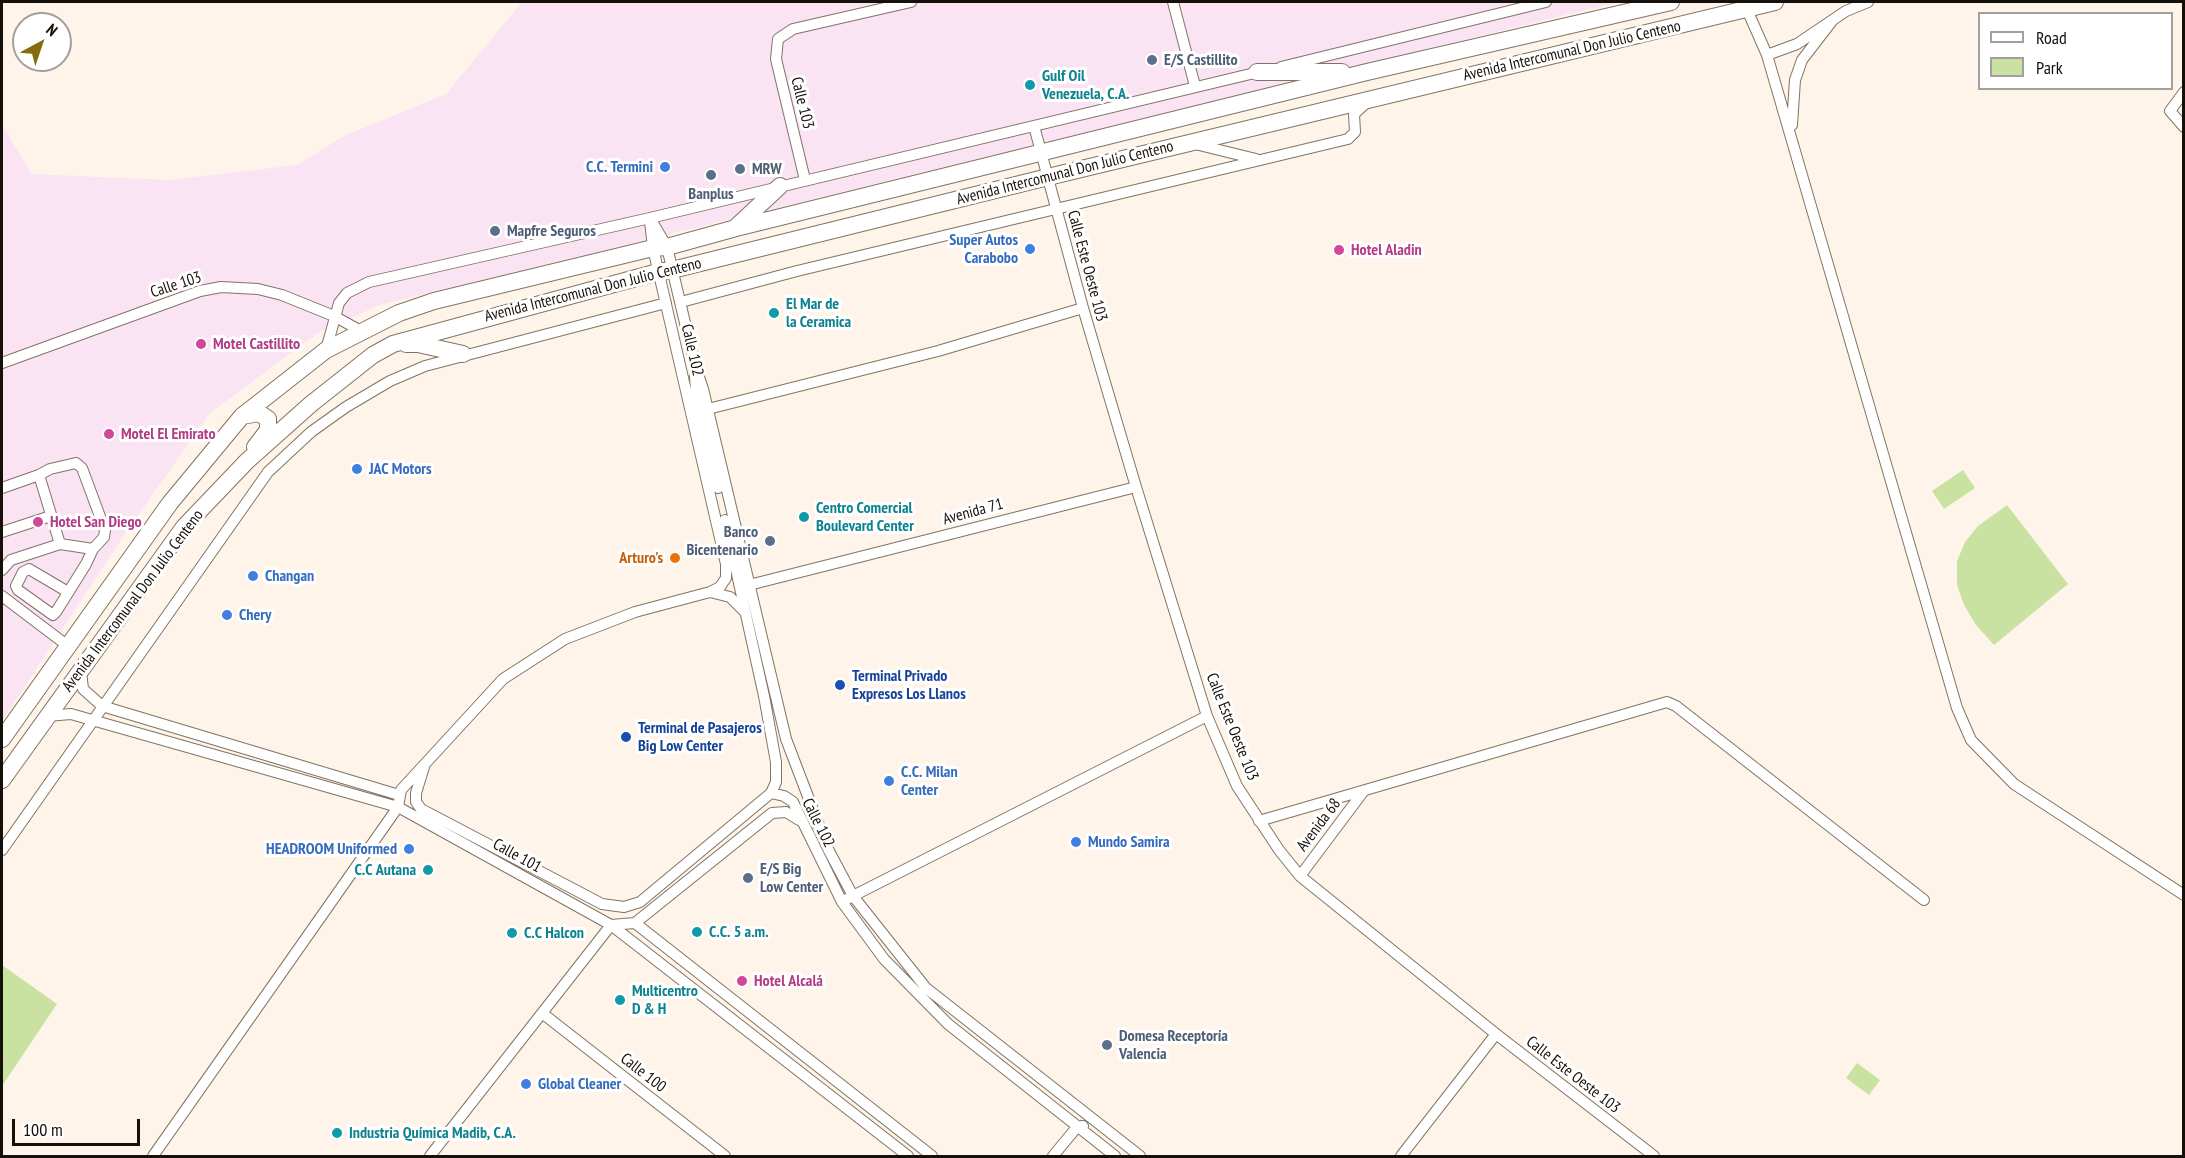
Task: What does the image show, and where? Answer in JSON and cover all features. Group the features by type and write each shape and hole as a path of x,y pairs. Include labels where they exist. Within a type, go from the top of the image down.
{"main road":[{"name":"Avenida Intercomunal Don Julio Centeno","path":"2,739 170,503 242,416 326,350 399,313 434,301 660,248 1367,72 1671,2"},
{"name":"Avenida Intercomunal Don Julio Centeno","path":"2,780 184,527 247,461 311,404 373,355 393,344 665,271 1746,6 1774,2"},
{"path":"1257,72 1367,72"},
{"path":"736,228 780,186"},
{"path":"393,344 418,344 463,354"},
{"path":"242,416 259,413 268,419 268,425 247,461"}],"street":[{"name":"Calle 103","path":"805,180 776,59 776,44 781,35 793,28 911,2"},
{"path":"1173,2 1195,87"},
{"path":"326,350 334,316 347,293 369,282 650,218 1546,2"},
{"path":"1767,55 1797,44 1832,21 1868,2"},
{"path":"1746,6 1767,55 1957,708 1971,740 2014,784 2184,895"},
{"path":"1792,140 1791,105 1795,80 1802,60 1832,21"},
{"path":"2184,92 2170,111 2184,127"},
{"name":"Avenida Intercomunal Don Julio Centeno","path":"681,302 808,268 1352,137 1355,132 1354,114 1369,100"},
{"name":"Calle Este Oeste 103","path":"1034,126 1083,308 1136,487 1208,716 1237,786 1259,821 1300,876 1496,1034 1654,1156"},
{"path":"1191,142 1259,160"},
{"name":"Calle 102","path":"650,218 660,248 665,271 666,303 726,564 726,578 720,587 710,592"},
{"name":"Calle 102","path":"665,271 681,302 786,739 828,849 853,896 926,988 1140,1156"},
{"name":"Calle 103","path":"2,363 200,291 220,287 266,291 334,316 361,331"},
{"name":"Avenida Intercomunal Don Julio Centeno","path":"2,850 268,472 284,455 346,406 381,386 425,366 463,354 666,303"},
{"path":"708,409 938,351 1083,308"},
{"name":"Calle 102","path":"695,364 696,392 746,613 776,762 776,782 771,793 784,796 792,802 842,902 884,959 948,1024 1077,1127 1100,1152 1115,1156"},
{"path":"2,488 39,476 68,463 76,463 82,468 105,530 104,537 93,549 68,592 51,615 18,590 16,586 23,572 29,569 68,592"},
{"path":"39,476 60,544"},
{"name":"Avenida 71","path":"749,585 1136,487"},
{"path":"2,532 51,516"},
{"path":"2,570 11,560 60,544 93,549"},
{"path":"153,1156 398,807 399,795 503,679 565,639 635,612 710,592 730,597 746,613"},
{"path":"2,596 68,646"},
{"path":"81,670 83,688 102,706 399,795"},
{"path":"1259,821 1667,702 1676,706 1924,900"},
{"name":"Calle 101","path":"47,716 71,714 398,807 611,925 908,1156"},
{"path":"842,902 1208,716"},
{"path":"424,767 416,793 416,802 421,809 602,904 624,907 640,902 771,793"},
{"name":"Avenida 68","path":"1300,876 1363,791"},
{"path":"430,1156 611,925 635,923 772,813 786,812 799,820"},
{"path":"686,864 687,882"},
{"path":"564,900 570,887"},
{"path":"635,923 932,1156"},
{"path":"687,984 697,973"},
{"name":"Calle 100","path":"542,1013 725,1156"},
{"path":"1401,1156 1496,1034"},
{"path":"861,1120 870,1108"},
{"path":"1053,1156 1077,1127 1099,1125 1100,1152"}],"shaded area":[{"path":"522,2 1619,2 380,305 321,331 210,413 123,537 2,721 2,125 32,174 168,180 297,165 344,136 446,94"}],"green space":[{"path":"1963,470 1975,488 1944,509 1932,491"},
{"path":"2007,505 2068,584 1994,645 1976,625 1964,605 1957,585 1957,561 1965,542 1978,526"},
{"path":"2,965 57,1004 2,1086"},
{"path":"1857,1063 1880,1080 1869,1095 1846,1078"}],"place":[{"name":"E/S Castillito","path":"1152,60"},
{"name":"Gulf Oil Venezuela, C.A.","path":"1030,85"},
{"name":"C.C. Termini","path":"665,167"},
{"name":"MRW","path":"740,169"},
{"name":"Banplus","path":"711,175"},
{"name":"Mapfre Seguros","path":"495,231"},
{"name":"Super Autos Carabobo","path":"1030,249"},
{"name":"Hotel Aladin","path":"1339,250"},
{"name":"El Mar de la Ceramica","path":"774,313"},
{"name":"Motel Castillito","path":"201,344"},
{"name":"Motel El Emirato","path":"109,434"},
{"name":"JAC Motors","path":"357,469"},
{"name":"Centro Comercial Boulevard Center","path":"804,517"},
{"name":"Hotel San Diego","path":"38,522"},
{"name":"Banco Bicentenario","path":"770,541"},
{"name":"Arturo's","path":"675,558"},
{"name":"Changan","path":"253,576"},
{"name":"Chery","path":"227,615"},
{"name":"Terminal Privado Expresos Los Llanos","path":"840,685"},
{"name":"Terminal de Pasajeros Big Low Center","path":"626,737"},
{"name":"C.C. Milan Center","path":"889,781"},
{"name":"Mundo Samira","path":"1076,842"},
{"name":"HEADROOM Uniformed","path":"409,849"},
{"name":"C.C Autana","path":"428,870"},
{"name":"E/S Big Low Center","path":"748,878"},
{"name":"C.C. 5 a.m.","path":"697,932"},
{"name":"C.C Halcon","path":"512,933"},
{"name":"Hotel Alcalá","path":"742,981"},
{"name":"Multicentro D & H","path":"620,1000"},
{"name":"Domesa Receptoría Valencia","path":"1107,1045"},
{"name":"Global Cleaner","path":"526,1084"},
{"name":"Industria Química Madib, C.A.","path":"337,1133"}]}
